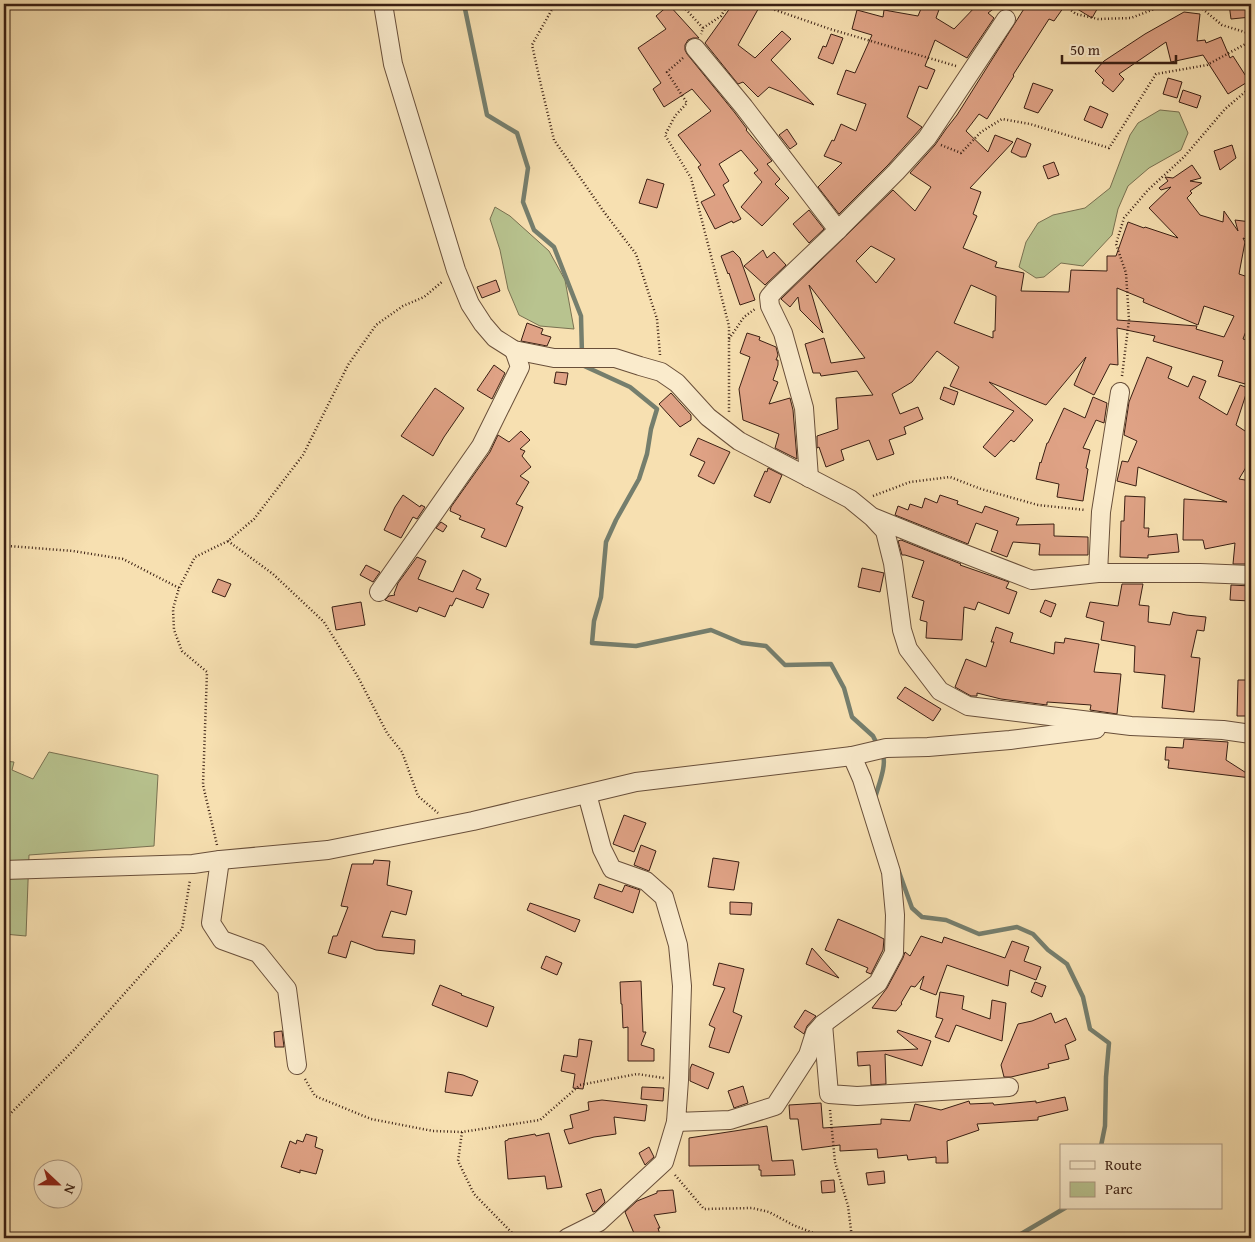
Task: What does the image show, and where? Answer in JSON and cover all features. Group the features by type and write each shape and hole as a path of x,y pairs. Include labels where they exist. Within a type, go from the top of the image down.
{"street":[{"path":"383,4 393,64 456,270 470,304 495,338 514,350 554,358 615,358 662,372 677,383 708,417 739,441 850,499 872,517 885,531 902,630 908,649 940,691 968,706 1131,726 1222,730 1251,734"},
{"path":"809,478 804,408 783,333 770,306 769,297 896,172 927,138 1006,19"},
{"path":"695,48 744,107 838,230"},
{"path":"379,592 481,446 520,367 514,350"},
{"path":"1098,573 1102,512 1120,392"},
{"path":"872,517 1032,580 1098,573 1200,573 1251,576"},
{"path":"4,870 193,864 328,850 452,825 636,782 852,756 879,749 1010,740 1080,730 1131,726"},
{"path":"676,1122 730,1120 775,1106 808,1055 815,1033 823,1024 878,983 894,953 895,914 891,872 862,779 852,756"},
{"path":"567,1238 599,1222 664,1162 676,1122 679,1080 682,986 678,944 664,897 646,881 612,869 602,850 587,794"},
{"path":"220,860 210,923 222,940 258,953 287,989 297,1065"},
{"path":"823,1024 829,1094 857,1096 1009,1087"}],"path":[{"path":"555,4 532,45 554,140 636,254 657,319 662,372"},
{"path":"681,4 703,28"},
{"path":"728,4 721,16 703,28 695,48 667,72 688,103 674,116 666,135 692,178 729,326 729,433"},
{"path":"758,4 830,29 972,71"},
{"path":"1063,4 1076,14 1098,19 1131,18 1165,5 1199,6 1222,25 1251,34"},
{"path":"927,138 961,153 981,132 1002,119 1030,124 1109,148 1156,74 1206,65 1251,40"},
{"path":"1120,392 1129,320 1126,273 1116,244 1124,218 1148,190 1184,158 1225,109 1251,87"},
{"path":"220,860 203,785 207,672 182,651 174,630 172,608 179,588 195,557 228,541 254,519 303,455 348,365 376,325 403,306 424,297 456,270"},
{"path":"729,339 744,317 769,297"},
{"path":"854,503 910,482 950,478 1038,505 1102,512"},
{"path":"228,541 273,574 324,622 358,677 386,733 402,752 418,796 452,825"},
{"path":"4,547 73,551 124,559 179,588"},
{"path":"4,1120 74,1050 182,929 193,864"},
{"path":"297,1065 315,1096 371,1119 433,1131 462,1132 540,1120 580,1085 637,1074 679,1080"},
{"path":"829,1094 835,1162 848,1206 852,1238"},
{"path":"462,1132 458,1161 474,1194 517,1238"},
{"path":"664,1162 704,1209 752,1208 769,1212 793,1225 826,1238"}],"green space":[{"path":"1160,110 1179,112 1188,133 1181,150 1149,168 1128,186 1118,209 1112,235 1083,266 1061,263 1044,277 1036,278 1019,267 1026,242 1038,223 1053,215 1085,208 1110,188 1130,135 1138,123"},
{"path":"495,207 510,216 549,251 565,280 574,329 540,326 519,315 508,289 500,250 490,219"},
{"path":"49,752 158,775 154,846 29,855 26,936 4,934 4,761 14,762 12,770 33,779"}],"building":[{"path":"733,4 761,4 738,45 755,58 782,31 791,39 771,60 814,105 769,87 758,97 743,82 738,84 705,43"},
{"path":"923,4 941,4 936,18 954,29 978,4 1000,4 988,13 994,18 967,58 935,40 925,66 935,70 927,89 919,86 907,117 922,127 888,165 839,214 818,187 842,163 824,156 832,140 834,141 841,124 856,131 866,104 837,94 846,70 855,73 872,35 852,29 857,10 883,17 884,10 918,16"},
{"path":"1027,4 1066,4 1054,21 1049,19 987,119 979,114 966,131 988,152 995,135 1013,142 970,188 981,192 973,214 977,216 963,248 997,262 995,267 1024,273 1021,291 1069,292 1071,270 1107,271 1107,256 1116,256 1128,222 1178,238 1149,208 1171,187 1161,190 1159,188 1168,181 1165,177 1173,178 1192,165 1201,178 1190,181 1202,183 1190,191 1192,193 1187,198 1200,215 1223,222 1224,211 1238,231 1235,220 1251,222 1251,241 1243,238 1245,242 1239,274 1251,278 1251,292 1248,301 1251,303 1251,318 1243,339 1251,341 1251,363 1245,384 1218,376 1223,361 1153,341 1155,336 1117,328 1118,365 1110,364 1094,395 1074,385 1086,357 1046,405 989,382 1033,420 1014,442 1011,440 995,457 983,447 1014,411 950,386 959,367 937,351 912,382 892,394 900,414 918,407 923,419 904,427 906,434 889,440 894,454 877,460 869,440 841,450 844,460 826,467 819,447 817,448 817,436 838,429 836,398 873,395 857,371 821,376 820,373 813,373 805,344 824,338 831,363 865,358 809,285 823,333 800,310 798,297 790,307 781,299 893,190 915,211 931,187 910,173 935,145 957,115","holes":["871,246 895,259 876,283 856,261","971,285 996,296 993,338 954,323","1117,288 1144,299 1143,302 1198,325 1204,306 1234,316 1224,337 1196,329 1197,326 1117,320"]},
{"path":"1069,4 1100,4 1092,18"},
{"path":"1229,4 1251,4 1251,17 1231,19"},
{"path":"669,5 699,38 688,40 685,45 687,54 772,161 767,164 780,179 775,184 789,198 762,226 741,207 762,182 754,173 758,170 741,150 719,164 729,181 723,185 741,219 715,229 701,202 715,195 698,167 701,165 678,135 711,111 692,89 664,107 653,89 661,83 638,48 666,29 656,16"},
{"path":"1184,12 1200,14 1197,41 1205,40 1206,43 1221,37 1230,58 1233,56 1249,81 1228,94 1203,55 1171,62 1166,42 1119,74 1124,79 1113,92 1102,83 1104,80 1095,71 1104,61 1145,34"},
{"path":"831,34 843,38 833,64 818,58 823,46 826,47"},
{"path":"1168,78 1182,82 1177,98 1163,94"},
{"path":"1033,83 1053,90 1038,113 1024,108"},
{"path":"1183,90 1201,96 1197,108 1179,102"},
{"path":"1090,106 1108,114 1102,128 1084,120"},
{"path":"787,129 797,144 790,149 779,135"},
{"path":"1017,138 1031,144 1026,157 1021,157 1011,152"},
{"path":"1232,145 1236,158 1220,170 1214,151"},
{"path":"1054,162 1059,175 1048,179 1043,166"},
{"path":"647,179 664,184 657,208 639,203"},
{"path":"809,210 824,229 809,243 793,224"},
{"path":"763,250 767,258 774,252 786,265 765,285 744,266"},
{"path":"733,251 740,258 755,300 740,305 721,256"},
{"path":"496,280 500,291 482,298 477,287"},
{"path":"527,323 543,329 541,334 551,337 547,346 521,341"},
{"path":"747,333 760,337 759,340 776,347 778,365 773,380 778,382 769,404 790,398 793,410 797,459 775,448 779,434 743,420 739,389 750,357 740,353"},
{"path":"1147,357 1172,367 1168,378 1188,387 1193,376 1206,381 1199,398 1227,415 1240,385 1248,388 1236,425 1251,435 1251,459 1239,479 1251,481 1251,564 1233,564 1235,543 1205,549 1203,540 1183,540 1184,499 1227,502 1138,467 1136,486 1117,481 1122,461 1128,462 1137,441 1124,435 1129,402"},
{"path":"494,365 505,373 492,399 477,390"},
{"path":"556,372 568,373 566,385 554,383"},
{"path":"944,387 958,392 954,405 940,399"},
{"path":"435,388 464,408 433,456 401,436"},
{"path":"671,393 691,415 691,420 680,427 659,404"},
{"path":"1093,397 1107,403 1104,423 1096,420 1083,448 1090,450 1086,468 1088,469 1083,501 1057,497 1059,484 1036,479 1040,462 1064,408 1085,418"},
{"path":"521,431 530,440 520,449 525,451 522,456 531,467 520,476 529,482 516,504 523,507 506,547 481,537 485,529 459,519 461,516 450,511 490,452 498,435 509,442"},
{"path":"698,438 730,452 714,484 698,476 705,462 690,455"},
{"path":"768,468 782,475 770,503 754,496"},
{"path":"403,495 420,507 421,505 425,507 417,519 413,517 401,538 384,530"},
{"path":"940,495 958,501 957,504 982,513 985,506 1019,518 1016,525 1054,524 1054,536 1088,537 1088,555 1039,555 1040,544 1013,542 1007,557 991,551 998,531 976,523 968,544 895,515 898,506 908,510 910,504 922,508 925,498 937,503"},
{"path":"1125,496 1145,497 1144,528 1149,528 1148,537 1177,534 1179,552 1148,555 1148,558 1120,557 1121,521 1124,521"},
{"path":"441,522 447,526 443,532 436,528"},
{"path":"901,540 960,565 1009,582 1006,588 1017,592 1009,614 978,602 975,610 964,607 962,640 926,638 927,622 920,620 924,601 912,597 924,561 902,555 898,541"},
{"path":"417,557 426,561 418,579 453,592 463,570 481,579 476,589 489,594 483,608 456,598 452,606 450,605 445,617 419,607 417,612 385,600 389,596 395,595 398,583"},
{"path":"366,565 380,572 373,582 360,575"},
{"path":"862,568 884,573 880,592 858,587"},
{"path":"218,579 231,584 225,597 212,592"},
{"path":"1122,584 1143,584 1139,605 1149,606 1148,622 1170,625 1173,612 1206,617 1204,631 1197,630 1191,657 1200,658 1194,712 1162,708 1165,675 1134,672 1135,646 1101,640 1104,622 1086,617 1090,602 1118,606"},
{"path":"1231,585 1251,586 1251,601 1230,600"},
{"path":"1045,600 1056,604 1051,617 1040,612"},
{"path":"361,602 365,625 336,630 332,607"},
{"path":"996,627 1013,633 1010,642 1054,654 1055,642 1064,643 1065,638 1099,644 1094,672 1121,674 1117,714 1090,710 1091,705 1047,702 1047,705 1001,699 977,693 977,696 971,696 955,687 966,659 986,667 994,642 991,642"},
{"path":"1238,680 1251,680 1251,716 1237,716"},
{"path":"905,687 941,709 933,721 897,698"},
{"path":"1184,739 1228,742 1226,760 1251,776 1251,778 1168,768 1169,760 1165,760 1166,747 1183,748"},
{"path":"624,815 646,823 634,852 613,844"},
{"path":"641,845 656,851 649,871 634,865"},
{"path":"713,858 739,862 734,890 708,887"},
{"path":"374,860 390,861 387,885 412,891 406,915 391,911 382,937 415,940 414,954 376,950 351,941 346,958 328,953 333,936 337,936 348,907 341,906 352,864 373,864"},
{"path":"599,884 622,892 625,885 640,890 633,913 594,898"},
{"path":"730,902 752,903 751,915 730,914"},
{"path":"530,903 580,920 575,932 527,910"},
{"path":"838,919 884,939 883,950 871,974 866,972 868,968 825,950"},
{"path":"921,936 942,943 944,937 1005,958 1012,941 1029,947 1024,961 1041,967 1036,980 1010,970 1008,986 947,965 936,995 920,989 924,976 915,987 911,986 902,1004 896,1011 872,1008 887,988 905,952 910,956"},
{"path":"812,948 839,978 806,964"},
{"path":"546,956 562,963 557,975 541,968"},
{"path":"719,963 744,969 733,1012 742,1016 729,1053 709,1047 715,1028 709,1025 725,988 713,985"},
{"path":"641,981 643,1032 646,1032 641,1045 654,1049 654,1061 628,1061 628,1027 623,1028 620,982"},
{"path":"1035,982 1046,986 1042,997 1031,992"},
{"path":"440,985 494,1007 487,1027 432,1005"},
{"path":"940,992 964,996 962,1009 990,1019 992,1000 1006,1003 1002,1041 956,1025 949,1042 935,1037 943,1019 936,1017"},
{"path":"805,1010 816,1016 807,1026 804,1034 794,1027"},
{"path":"1051,1013 1055,1023 1066,1018 1076,1040 1065,1045 1069,1059 1048,1064 1049,1068 1004,1077 1001,1065 1018,1024 1032,1021"},
{"path":"898,1030 931,1041 922,1066 885,1054 886,1084 871,1085 870,1065 858,1066 857,1052 918,1049 897,1032"},
{"path":"282,1031 284,1047 275,1047 274,1032"},
{"path":"579,1039 592,1041 583,1089 573,1088 575,1074 561,1071 564,1055 577,1057"},
{"path":"692,1064 714,1073 708,1089 690,1081"},
{"path":"448,1072 478,1081 472,1096 445,1092"},
{"path":"743,1086 748,1103 734,1108 728,1091"},
{"path":"642,1087 664,1088 663,1101 641,1099"},
{"path":"1065,1097 1068,1110 1038,1117 1038,1120 977,1124 979,1130 947,1141 948,1163 936,1163 936,1157 908,1160 907,1155 878,1158 877,1149 840,1151 840,1145 802,1150 798,1119 790,1119 789,1105 821,1103 823,1128 881,1124 881,1119 910,1121 915,1104 941,1110 969,1101 970,1104 993,1103 994,1105 1036,1101 1036,1103"},
{"path":"602,1100 647,1105 645,1121 614,1117 616,1134 594,1137 569,1144 564,1130 573,1128 570,1115 589,1110 588,1102"},
{"path":"767,1126 772,1161 793,1160 795,1175 761,1176 759,1165 689,1166 689,1138"},
{"path":"549,1133 562,1187 547,1189 545,1176 508,1179 505,1141 535,1134 536,1136"},
{"path":"306,1134 317,1137 315,1147 323,1150 316,1174 300,1170 300,1173 281,1167 290,1141 296,1144 297,1140 303,1142"},
{"path":"649,1147 654,1157 645,1165 639,1153"},
{"path":"884,1171 885,1183 868,1185 866,1173"},
{"path":"834,1180 835,1192 822,1193 821,1181"},
{"path":"601,1189 605,1202 593,1212 586,1194"},
{"path":"673,1190 676,1212 654,1215 660,1228 658,1228 661,1238 636,1238 625,1212 637,1201 657,1193 657,1191"}],"waterway":[{"path":"464,4 487,115 517,133 528,168 523,202 534,230 554,247 581,316 582,355"},
{"path":"582,365 630,387 657,409 651,429 647,454 639,479 606,542 601,597 594,621 592,643 636,646 711,630 742,643 766,646 785,665 831,664 844,688 852,717 873,736 878,746"},
{"path":"875,798 884,763 882,752"},
{"path":"899,872 912,908 922,917 946,920 979,934 1017,927 1033,934 1048,950 1067,964 1083,997 1090,1029 1109,1043 1105,1126 1101,1144"},
{"path":"1014,1238 1062,1210"}]}
